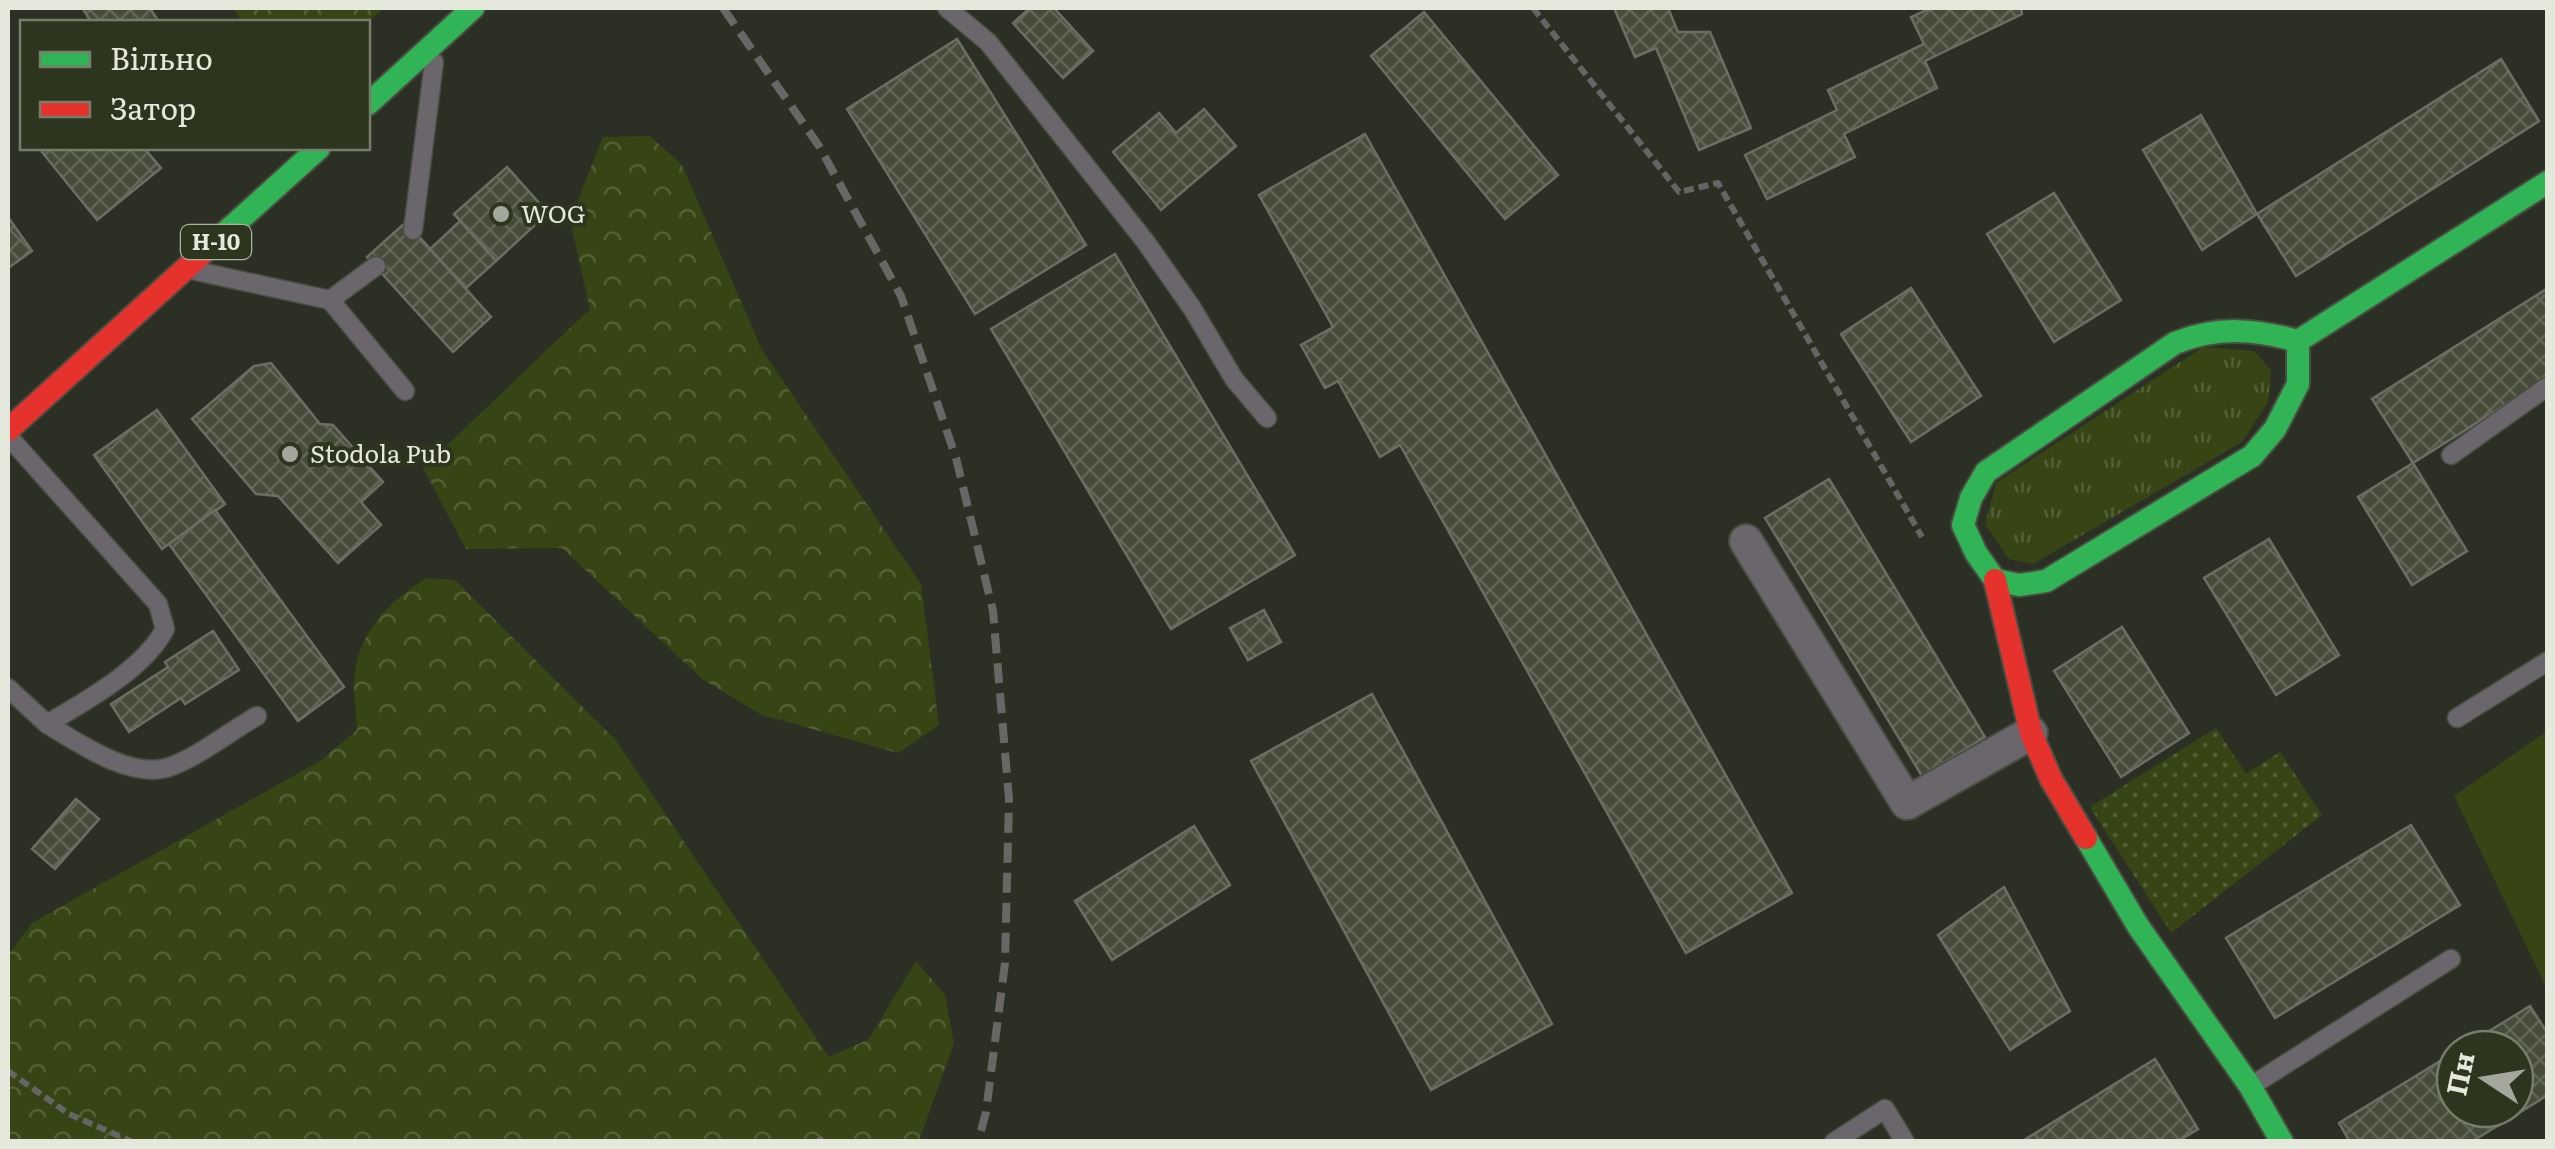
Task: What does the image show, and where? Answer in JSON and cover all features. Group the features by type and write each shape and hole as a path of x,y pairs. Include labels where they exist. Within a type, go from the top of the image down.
{"street":[{"path":"370,102 474,8"},
{"name":"Н-10","path":"8,432 317,150"},
{"path":"2282,1142 2250,1086 2212,1036 2078,830 2031,733 1995,580 1963,525 1970,498 1986,472 2175,343 2202,331 2252,328 2298,341 2548,182"},
{"path":"1995,580 2019,585 2046,581 2252,456 2275,428 2298,384 2298,341"},
{"path":"1746,541 1907,804 2031,733"}],"lane":[{"path":"946,8 988,42 1145,241 1192,308 1234,380 1267,418"},
{"path":"413,230 437,41"},
{"path":"330,300 376,266"},
{"path":"186,268 330,300 404,391"},
{"path":"2451,455 2548,386"},
{"path":"8,432 158,604 166,629 157,645 98,694 47,724"},
{"path":"2457,718 2548,661"},
{"path":"8,688 47,724 98,754 138,769 168,768 257,716"},
{"path":"2250,1086 2451,959"},
{"path":"1834,1142 1885,1108 1905,1142"}],"path":[{"path":"1533,8 1678,192 1718,182 1924,540"},
{"path":"8,1071 69,1114 134,1142"}],"green space":[{"path":"233,8 385,8 369,20 241,20"},
{"path":"650,136 682,165 762,350 921,584 939,725 898,753 762,715 702,679 562,548 466,549 423,468 590,309 570,220 603,137"},
{"path":"2203,347 2254,351 2271,370 2268,402 2242,442 2033,564 2009,559 1985,524 1996,483"},
{"path":"426,578 455,580 615,739 829,1057 869,1039 916,961 945,995 954,1043 919,1141 8,1141 8,955 32,923 320,761 357,730 354,683 367,635 387,609"},
{"path":"2216,728 2246,774 2280,752 2322,815 2171,933 2090,807"},
{"path":"2547,731 2547,989 2454,796"}],"building":[{"path":"150,8 158,20 90,20 83,9"},
{"path":"1030,8 1054,8 1093,51 1063,78 1013,23"},
{"path":"1614,8 1668,8 1678,32 1710,32 1751,128 1699,150 1656,48 1635,57"},
{"path":"1931,8 2021,8 2022,14 1925,61 1937,88 1844,134 1855,157 1767,199 1745,155 1837,110 1828,90 1924,44 1911,17"},
{"path":"1424,12 1558,175 1505,219 1371,56"},
{"path":"957,39 1086,245 975,314 847,109"},
{"path":"2501,59 2539,121 2296,276 2257,214"},
{"path":"1204,109 1236,146 1161,210 1113,152 1159,113 1176,133"},
{"path":"2201,115 2257,214 2202,250 2143,150"},
{"path":"1365,134 1792,893 1686,953 1400,445 1380,457 1338,381 1325,388 1301,345 1333,327 1259,195"},
{"path":"146,150 161,168 97,220 42,152"},
{"name":"WOG","path":"507,167 548,213 496,261 454,214"},
{"path":"2054,193 2121,300 2054,342 1987,234"},
{"path":"8,217 32,251 8,268"},
{"path":"460,221 496,261 465,289 430,249"},
{"path":"406,222 491,317 453,352 367,257"},
{"path":"1115,254 1295,555 1171,629 991,329"},
{"path":"1911,288 1981,396 1911,442 1841,334"},
{"path":"2548,288 2548,378 2413,463 2372,399"},
{"name":"Stodola Pub","path":"271,363 320,424 333,425 383,482 361,502 381,525 338,563 278,496 256,494 192,419 254,366"},
{"path":"157,410 225,504 162,549 94,455"},
{"path":"2413,463 2467,551 2412,585 2358,497"},
{"path":"1829,479 1985,737 1922,776 1765,518"},
{"path":"215,510 344,687 298,721 169,544"},
{"path":"2269,539 2339,655 2276,695 2204,578"},
{"path":"1264,610 1281,642 1248,660 1230,628"},
{"path":"2122,627 2189,733 2121,777 2054,671"},
{"path":"213,631 239,670 185,704 181,698 129,732 111,704 168,667 165,662"},
{"path":"1372,694 1552,1024 1431,1090 1251,761"},
{"path":"76,799 99,819 55,869 32,849"},
{"path":"2411,825 2460,905 2275,1018 2226,938"},
{"path":"1194,826 1230,885 1112,960 1075,901"},
{"path":"2004,887 2070,1011 2010,1050 1938,935"},
{"path":"2530,1006 2548,1034 2548,1095 2535,1103 2535,1029 2493,1029"},
{"path":"2155,1059 2198,1129 2177,1142 2021,1142"},
{"path":"2435,1064 2435,1129 2492,1129 2471,1142 2350,1142 2339,1123"}],"railway":[{"path":"723,8 819,146 901,296 956,458 993,611 1009,799 1005,963 986,1112 978,1142"}],"traffic: fast":[{"path":"370,102 473,8"},
{"path":"206,250 317,150"},
{"path":"2298,341 2298,384 2275,429 2252,456 2046,581 2019,585 1995,580 1963,525 1971,498 1986,472 2175,343 2236,331 2298,341 2548,182"},
{"path":"2086,838 2138,926 2250,1086 2282,1142"}],"traffic: jam":[{"path":"8,430 206,250"},
{"path":"1995,580 2031,733 2051,779 2086,838"}],"place":[{"name":"WOG","path":"501,214"},
{"name":"Stodola Pub","path":"290,454"}]}
